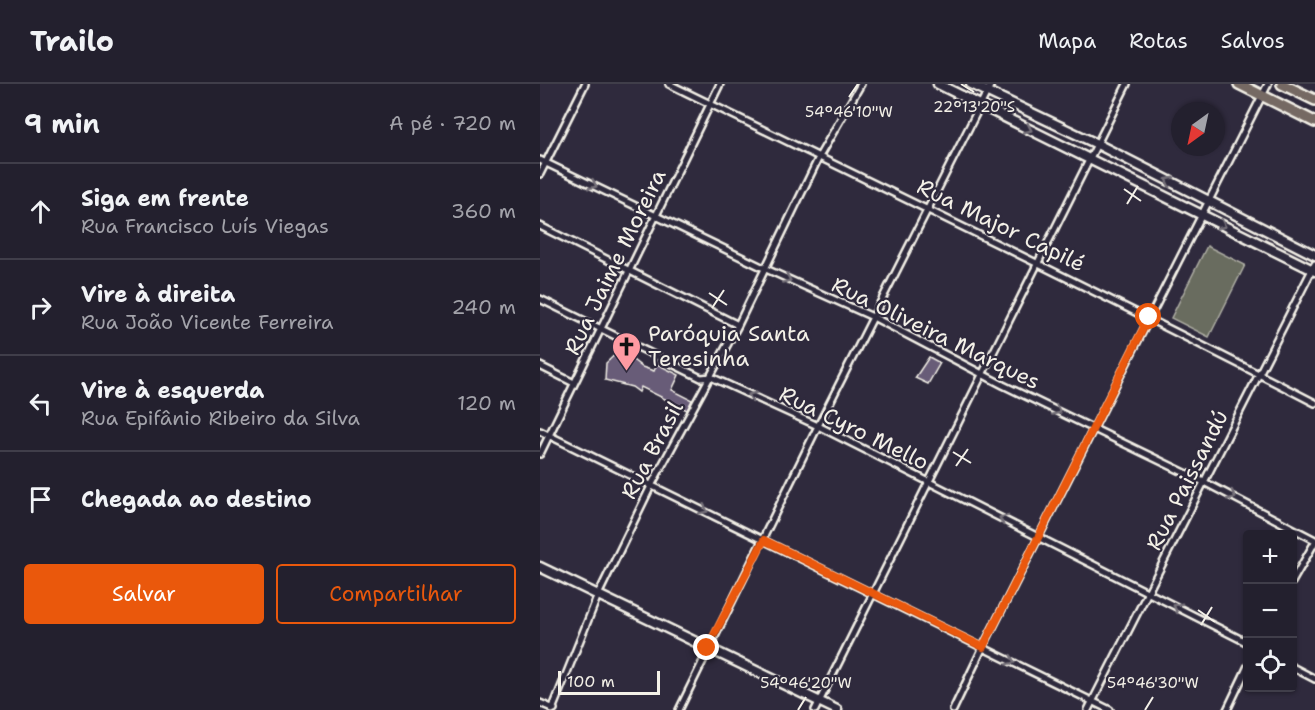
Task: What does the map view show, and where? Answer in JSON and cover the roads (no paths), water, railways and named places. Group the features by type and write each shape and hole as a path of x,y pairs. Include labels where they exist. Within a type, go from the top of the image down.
{"main road":[{"path":"938,84 1314,268"},
{"path":"971,84 989,88 1315,255"},
{"path":"1239,84 1315,122"},
{"path":"1282,84 1315,100"},
{"path":"540,567 707,648 817,706 837,710"}],"street":[{"path":"540,174 542,161 585,84"},
{"name":"Rua Major Capilé","path":"669,84 929,208 1149,317 1315,403"},
{"name":"Rua Jaime Moreira","path":"540,454 720,84"},
{"name":"Rua Brasil","path":"553,710 598,596 652,484 738,325 820,155 861,84"},
{"path":"817,706 1040,263 1127,84"},
{"path":"953,710 1268,84"},
{"path":"679,710 707,648 764,540 818,426 982,107 989,88"},
{"name":"Rua Oliveira Marques","path":"542,161 766,269 875,318 983,375 1206,483 1315,541"},
{"path":"540,226 738,325"},
{"name":"Rua Paissandú","path":"1089,710 1206,483 1258,374 1314,268"},
{"name":"Rua Cyro Mello","path":"540,299 701,378 711,377 818,426 1243,640"},
{"path":"540,366 574,383"},
{"path":"540,431 1110,710"},
{"path":"1297,575 1315,541"},
{"path":"1297,669 1315,679"},
{"path":"1227,710 1243,676"},
{"path":"540,703 553,710"}],"place":[{"name":"Paróquia Santa Teresinha","path":"627,372"}]}
